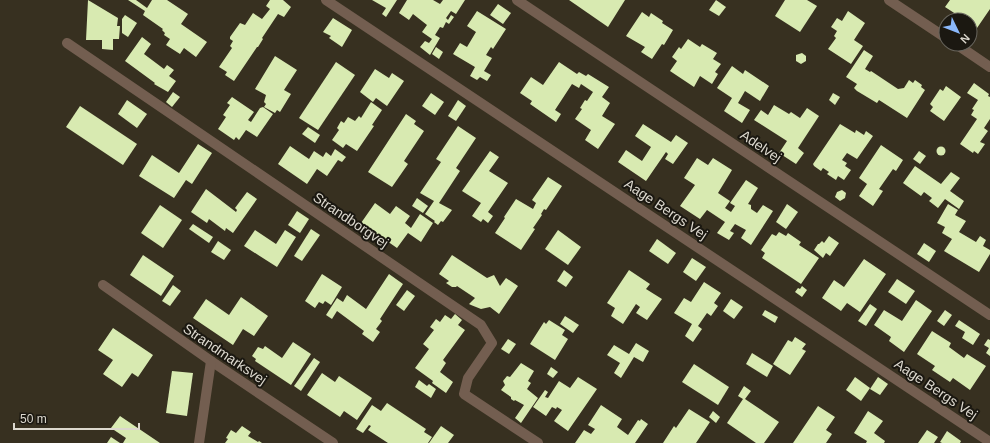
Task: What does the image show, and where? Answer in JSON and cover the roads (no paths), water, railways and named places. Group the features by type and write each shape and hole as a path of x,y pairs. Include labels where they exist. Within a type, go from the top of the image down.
{"street":[{"name":"Aage Bergs Vej","path":"326,0 990,442"},
{"name":"Adelvej","path":"517,0 990,315"},
{"path":"889,0 938,33"},
{"name":"Strandborgvej","path":"67,43 480,325 492,343 468,378 464,394 538,443"},
{"path":"968,52 990,67"},
{"name":"Strandmarksvej","path":"103,285 211,362 333,443"},
{"path":"199,443 211,362"}]}
